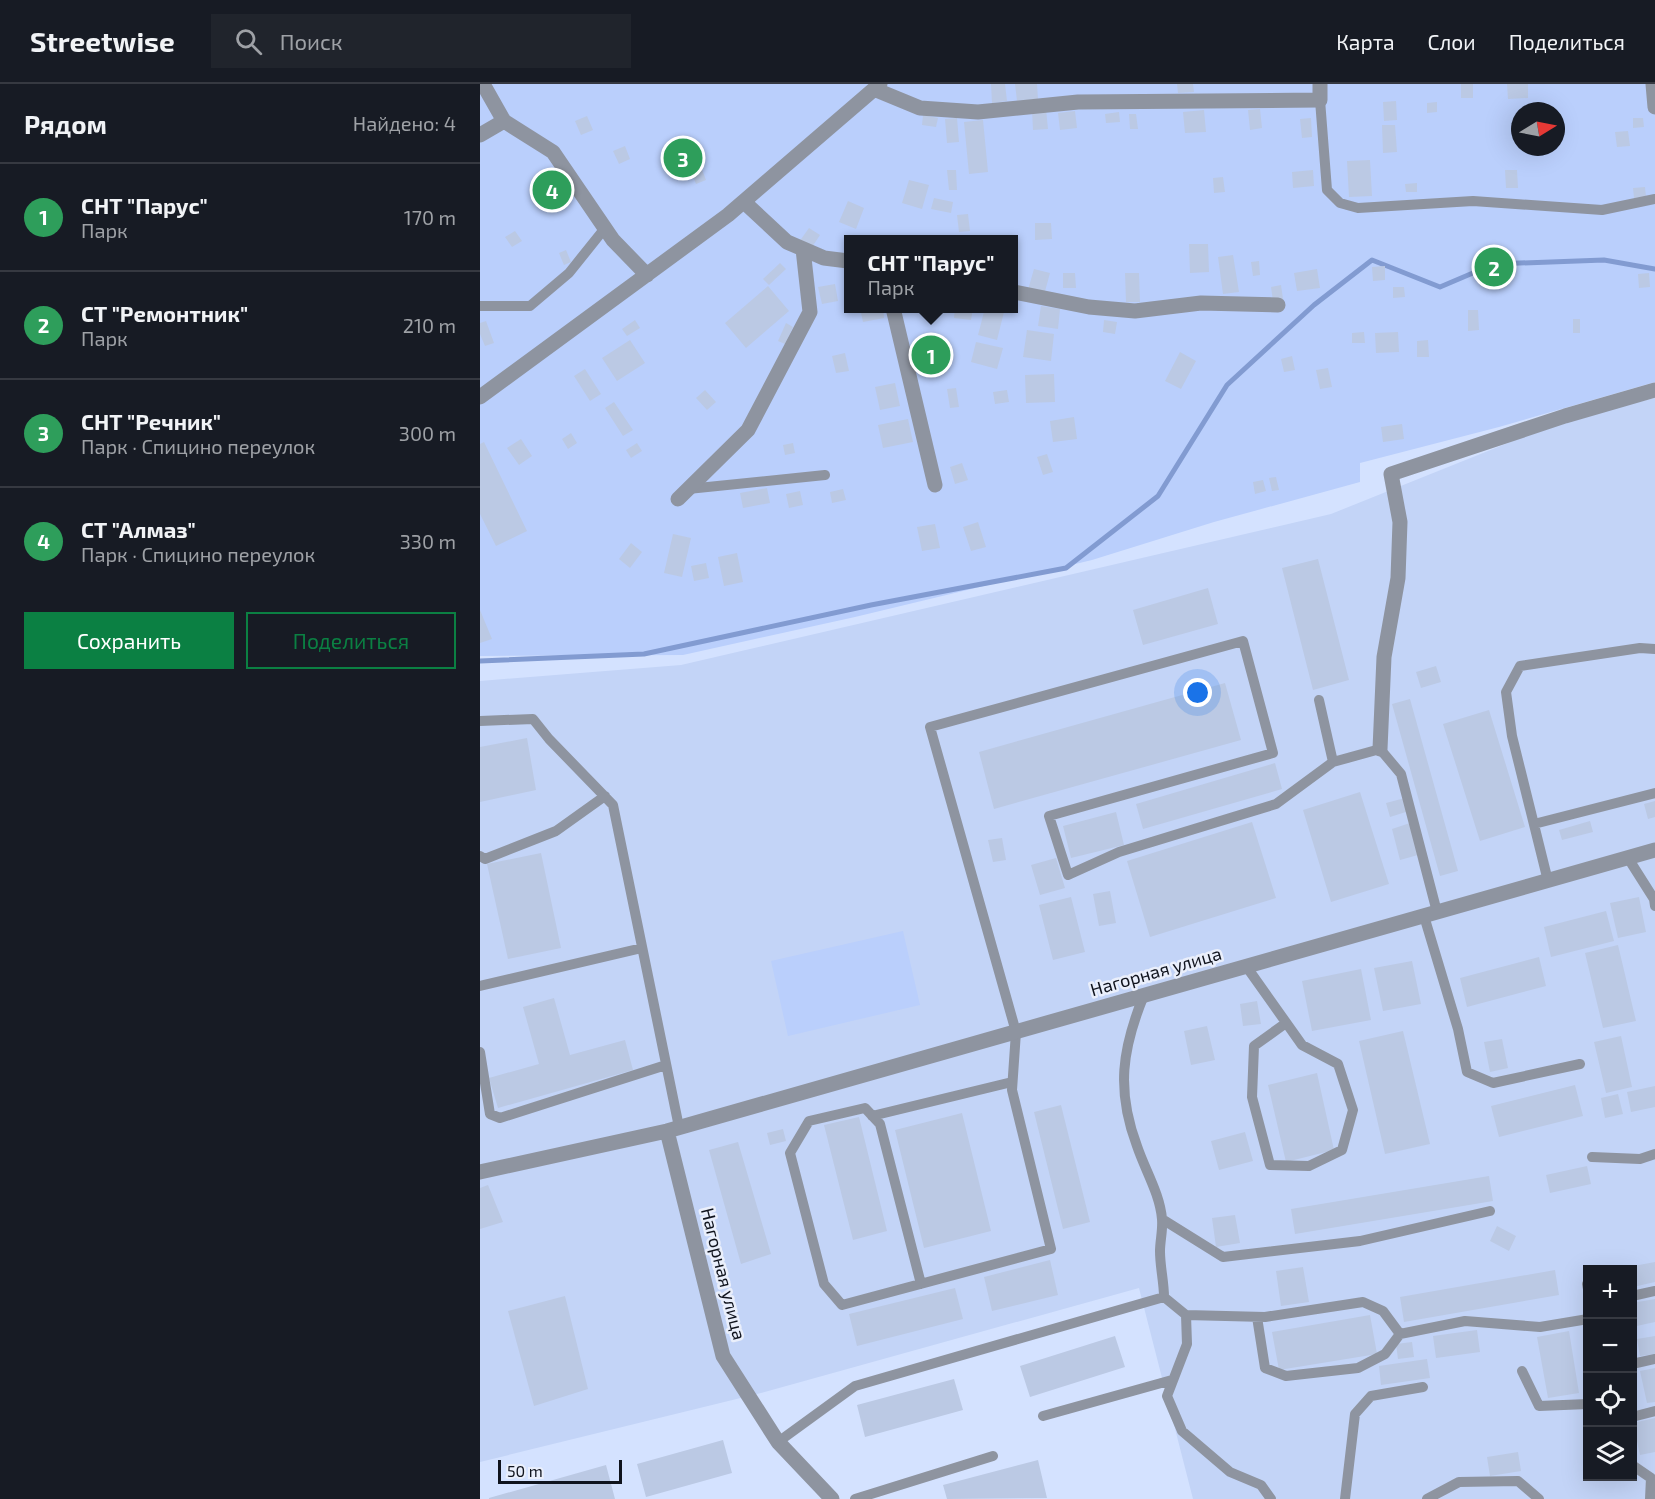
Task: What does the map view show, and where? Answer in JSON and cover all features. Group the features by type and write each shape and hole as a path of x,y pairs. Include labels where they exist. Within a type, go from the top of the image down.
{"street":[{"path":"483,84 504,121 553,152 613,240 647,275"},
{"path":"480,398 744,202 877,87 920,108 978,112 1078,102 1320,100 1320,84"},
{"path":"1653,84 1655,107"},
{"path":"480,135 504,121"},
{"path":"744,202 787,242 824,258 844,260"},
{"path":"683,494 748,429 810,312 803,249"},
{"path":"1018,293 1089,307 1135,311 1201,303 1278,305"},
{"path":"894,313 935,485"},
{"path":"1380,749 1384,657 1398,578 1400,522 1391,474 1565,416 1655,390"},
{"name":"Нагорная улица","path":"480,1172 673,1129 1655,850"},
{"name":"Нагорная улица","path":"673,1129 723,1356 778,1442 832,1499"}],"lane":[{"path":"1320,100 1327,190 1340,203 1358,208 1473,201 1602,210 1655,199"},
{"path":"480,306 530,306 569,273 605,228"},
{"path":"683,494 825,475"},
{"path":"921,1284 880,1124 865,1108 809,1121 790,1154 824,1284 842,1305 921,1284 1052,1249 1012,1090 1016,1032 930,727 1244,641 1273,753 1049,816 1068,875 1119,852 1276,804 1333,762 1380,749 1401,774 1430,914 1467,1072 1493,1083 1580,1064"},
{"path":"1548,881 1512,736 1506,692 1520,666 1640,648 1655,649"},
{"path":"1319,700 1333,762"},
{"path":"480,721 532,719 614,805 666,1065 673,1129"},
{"path":"1534,824 1655,793"},
{"path":"480,856 486,859 556,831 605,796"},
{"path":"1628,858 1654,899 1655,906"},
{"path":"480,986 642,948"},
{"path":"1246,966 1302,1045 1338,1064 1353,1110 1342,1150 1309,1166 1270,1165 1252,1097 1254,1046 1286,1023"},
{"path":"1144,995 1132,1024 1125,1052 1123,1097 1136,1145 1152,1181 1162,1219 1160,1251 1164,1297 1186,1315 1257,1317 1363,1302 1383,1311 1400,1334"},
{"path":"480,1052 490,1114 500,1118 666,1065"},
{"path":"872,1116 1012,1082"},
{"path":"1592,1157 1640,1159 1655,1154"},
{"path":"1162,1219 1223,1257 1360,1241 1490,1211"},
{"path":"1637,1295 1655,1291"},
{"path":"778,1442 855,1386 1164,1297"},
{"path":"1186,1315 1187,1344 1167,1396 1182,1431 1230,1472 1261,1485 1271,1499"},
{"path":"1257,1317 1265,1368 1286,1376 1358,1368 1385,1354 1400,1334 1465,1321 1540,1327 1583,1320"},
{"path":"1637,1363 1655,1359"},
{"path":"1522,1371 1539,1406 1583,1404"},
{"path":"1043,1416 1172,1380"},
{"path":"1345,1499 1355,1414 1371,1396 1423,1387"},
{"path":"1637,1416 1655,1411"},
{"path":"855,1499 993,1456"},
{"path":"1637,1468 1653,1476 1650,1499"},
{"path":"1427,1499 1459,1482 1518,1480 1539,1499"}],"shaded area":[{"path":"480,84 1655,84 1655,382 1499,427 1360,463 1360,482 1214,522 1092,560 855,617 683,655 480,656"},
{"path":"1655,398 1655,1499 1193,1499 1139,1288 761,1393 480,1462 480,681 681,665 1331,514 1565,420"},
{"path":"903,931 920,1005 788,1036 771,961"}],"building":[{"path":"991,84 1005,84 1007,101 992,103"},
{"path":"1015,84 1037,84 1038,99 1017,101"},
{"path":"1177,84 1193,84 1194,92 1178,93"},
{"path":"1461,84 1473,84 1473,98 1461,98"},
{"path":"1507,84 1528,84 1528,98 1508,99"},
{"path":"1396,101 1397,120 1384,121 1383,102"},
{"path":"1437,102 1437,112 1427,113 1427,103"},
{"path":"1046,109 1048,129 1033,130 1032,110"},
{"path":"1260,109 1262,128 1250,130 1248,110"},
{"path":"1204,110 1206,132 1185,133 1183,112"},
{"path":"1075,111 1077,128 1060,130 1058,113"},
{"path":"1119,112 1120,122 1106,123 1105,114"},
{"path":"1129,114 1136,114 1138,129 1130,129"},
{"path":"923,115 938,118 936,127 922,125"},
{"path":"587,116 593,130 581,135 575,121"},
{"path":"957,118 959,142 947,143 945,119"},
{"path":"1311,118 1312,137 1302,138 1300,119"},
{"path":"1633,118 1643,118 1644,127 1633,128"},
{"path":"983,120 988,172 969,174 964,122"},
{"path":"1382,125 1395,125 1397,152 1383,153"},
{"path":"1628,131 1630,146 1617,147 1615,132"},
{"path":"625,146 630,159 619,164 613,151"},
{"path":"1370,160 1372,196 1349,197 1347,161"},
{"path":"701,167 706,180 696,184 691,172"},
{"path":"947,170 956,170 957,190 949,190"},
{"path":"1313,170 1314,186 1293,188 1292,172"},
{"path":"1505,170 1517,170 1518,188 1506,188"},
{"path":"1223,177 1225,192 1214,193 1213,178"},
{"path":"541,179 553,197 542,204 530,187"},
{"path":"909,180 929,185 922,209 902,203"},
{"path":"1417,183 1417,192 1406,192 1405,184"},
{"path":"1645,187 1646,197 1634,198 1633,188"},
{"path":"934,198 953,202 951,213 931,209"},
{"path":"848,201 864,208 856,229 839,222"},
{"path":"968,214 970,231 959,232 957,215"},
{"path":"1035,223 1051,223 1052,239 1035,240"},
{"path":"809,228 820,235 810,250 799,242"},
{"path":"515,231 522,241 512,247 505,237"},
{"path":"1189,244 1208,244 1209,272 1190,273"},
{"path":"566,250 571,262 564,265 559,253"},
{"path":"1233,255 1239,292 1223,294 1218,257"},
{"path":"1259,261 1260,275 1253,276 1251,262"},
{"path":"780,263 786,269 769,285 763,279"},
{"path":"1385,266 1385,280 1373,281 1372,267"},
{"path":"1034,269 1050,273 1044,295 1028,290"},
{"path":"1317,269 1320,288 1297,291 1294,273"},
{"path":"1063,273 1075,273 1076,288 1063,288"},
{"path":"1125,273 1139,273 1140,302 1126,302"},
{"path":"1649,273 1650,287 1639,288 1638,274"},
{"path":"835,284 838,301 822,304 818,287"},
{"path":"1281,285 1283,299 1273,301 1271,287"},
{"path":"768,286 789,311 746,348 725,323"},
{"path":"1393,287 1404,287 1405,297 1393,298"},
{"path":"1041,306 1060,309 1058,329 1038,326"},
{"path":"1468,310 1478,310 1479,330 1468,331"},
{"path":"861,313 884,313 884,318 863,322"},
{"path":"954,313 972,313 971,320 954,318"},
{"path":"984,313 1004,313 997,340 978,335"},
{"path":"1573,319 1580,319 1580,333 1573,333"},
{"path":"635,320 640,328 627,336 622,329"},
{"path":"1104,320 1117,322 1115,334 1103,332"},
{"path":"486,321 494,343 485,346 480,334 480,323"},
{"path":"786,323 793,327 785,344 778,341"},
{"path":"1027,330 1054,334 1051,361 1023,357"},
{"path":"1364,332 1365,343 1352,343 1352,333"},
{"path":"1398,332 1399,352 1376,353 1375,333"},
{"path":"630,340 645,363 617,381 602,358"},
{"path":"1428,340 1429,357 1417,357 1417,341"},
{"path":"976,342 1003,348 997,369 971,362"},
{"path":"1180,352 1196,361 1181,389 1165,381"},
{"path":"845,353 849,371 836,373 832,356"},
{"path":"1292,356 1295,370 1284,372 1281,359"},
{"path":"1328,368 1332,387 1320,389 1316,370"},
{"path":"585,369 601,394 590,401 574,376"},
{"path":"1054,374 1055,402 1026,403 1025,375"},
{"path":"895,383 900,406 880,410 875,387"},
{"path":"956,388 959,407 950,408 947,389"},
{"path":"705,390 716,402 707,410 696,398"},
{"path":"1007,390 1009,402 995,404 993,392"},
{"path":"614,402 633,430 623,436 605,408"},
{"path":"1074,417 1077,439 1053,442 1050,421"},
{"path":"908,419 913,442 883,448 878,425"},
{"path":"1402,424 1404,439 1383,442 1381,427"},
{"path":"571,433 577,443 568,449 562,439"},
{"path":"521,439 532,456 519,465 507,448"},
{"path":"484,442 527,531 496,546 480,514 480,444"},
{"path":"637,443 642,451 631,458 626,450"},
{"path":"793,443 795,453 785,455 783,445"},
{"path":"1047,454 1053,472 1043,475 1037,457"},
{"path":"962,463 968,480 955,484 950,467"},
{"path":"1276,477 1279,490 1272,491 1269,478"},
{"path":"1263,480 1266,491 1255,494 1253,482"},
{"path":"767,488 770,503 743,508 740,493"},
{"path":"843,489 846,500 832,503 830,492"},
{"path":"800,491 803,505 789,508 786,494"},
{"path":"978,522 986,547 971,551 963,527"},
{"path":"935,524 940,548 922,551 917,527"},
{"path":"673,534 691,538 682,577 664,573"},
{"path":"631,543 642,552 630,568 619,559"},
{"path":"737,553 743,582 724,586 718,557"},
{"path":"1318,559 1349,680 1313,690 1282,568"},
{"path":"706,563 709,578 694,581 691,566"},
{"path":"1208,588 1218,624 1143,645 1133,610"},
{"path":"480,610 492,639 480,643"},
{"path":"1436,666 1441,682 1421,688 1416,672"},
{"path":"1225,683 1241,740 994,809 979,752"},
{"path":"1410,699 1458,871 1440,876 1392,704"},
{"path":"1489,710 1525,827 1480,841 1443,724"},
{"path":"527,738 536,790 480,802 480,747"},
{"path":"1275,763 1282,789 1143,829 1136,804"},
{"path":"1360,792 1389,884 1331,902 1303,810"},
{"path":"1405,798 1409,811 1390,817 1386,803"},
{"path":"1655,801 1655,817 1648,819 1644,804"},
{"path":"1116,812 1124,845 1071,858 1063,826"},
{"path":"1590,821 1593,832 1562,840 1559,830"},
{"path":"1252,822 1276,898 1150,937 1127,861"},
{"path":"1410,823 1418,855 1400,860 1392,829"},
{"path":"1002,838 1006,860 993,862 988,840"},
{"path":"541,853 561,948 508,959 487,864"},
{"path":"1056,858 1065,888 1040,895 1031,865"},
{"path":"1110,891 1116,923 1099,926 1093,894"},
{"path":"1071,897 1085,952 1053,960 1039,905"},
{"path":"1639,897 1646,932 1618,938 1610,903"},
{"path":"1606,911 1614,941 1551,957 1544,927"},
{"path":"1618,945 1636,1021 1603,1028 1585,953"},
{"path":"1539,957 1546,986 1467,1007 1460,978"},
{"path":"1412,961 1421,1004 1383,1011 1374,968"},
{"path":"1361,969 1371,1020 1312,1031 1302,981"},
{"path":"554,998 570,1055 625,1040 633,1070 498,1108 489,1078 539,1064 523,1007"},
{"path":"1257,1001 1261,1024 1243,1026 1240,1004"},
{"path":"1207,1026 1215,1060 1191,1065 1184,1031"},
{"path":"1403,1031 1430,1144 1385,1154 1359,1041"},
{"path":"1621,1036 1632,1087 1606,1093 1594,1042"},
{"path":"1502,1039 1508,1068 1490,1072 1484,1042"},
{"path":"1317,1073 1334,1150 1286,1162 1268,1085"},
{"path":"1575,1085 1583,1116 1499,1137 1491,1106"},
{"path":"1655,1086 1655,1107 1631,1112 1627,1092"},
{"path":"1618,1094 1623,1114 1605,1118 1601,1098"},
{"path":"1061,1105 1090,1222 1063,1229 1034,1112"},
{"path":"962,1113 991,1231 924,1248 895,1130"},
{"path":"859,1117 887,1231 853,1240 824,1125"},
{"path":"783,1129 786,1141 770,1145 767,1133"},
{"path":"1245,1132 1253,1161 1219,1170 1211,1141"},
{"path":"738,1142 771,1254 741,1264 709,1150"},
{"path":"1587,1166 1591,1184 1550,1193 1546,1175"},
{"path":"1489,1176 1493,1201 1295,1234 1291,1209"},
{"path":"488,1185 503,1222 480,1229 480,1188"},
{"path":"1235,1215 1240,1243 1216,1247 1212,1218"},
{"path":"1497,1226 1516,1236 1509,1251 1490,1241"},
{"path":"1050,1260 1058,1295 992,1311 984,1277"},
{"path":"1655,1262 1655,1282 1637,1286 1637,1265"},
{"path":"1303,1267 1309,1302 1281,1306 1276,1271"},
{"path":"1555,1270 1559,1295 1404,1322 1400,1297"},
{"path":"955,1288 963,1319 857,1346 849,1314"},
{"path":"565,1296 588,1389 534,1406 508,1311"},
{"path":"1655,1299 1655,1322 1637,1326 1637,1302"},
{"path":"1370,1315 1377,1354 1279,1370 1272,1332"},
{"path":"1477,1330 1480,1352 1436,1358 1433,1336"},
{"path":"1569,1331 1579,1393 1548,1398 1537,1337"},
{"path":"1115,1336 1125,1367 1030,1397 1020,1366"},
{"path":"1655,1336 1655,1354 1640,1356 1637,1339"},
{"path":"1412,1342 1414,1357 1398,1359 1396,1344"},
{"path":"1427,1359 1430,1378 1381,1385 1379,1366"},
{"path":"1655,1368 1655,1402 1647,1403 1640,1371"},
{"path":"954,1379 963,1410 865,1437 857,1405"},
{"path":"1655,1418 1655,1452 1640,1455 1637,1422"},
{"path":"723,1440 732,1473 646,1497 637,1464"},
{"path":"1518,1452 1521,1471 1490,1476 1487,1457"},
{"path":"1038,1460 1047,1498 947,1499 943,1485"},
{"path":"606,1465 615,1499 489,1499 489,1498"}],"waterway":[{"path":"480,661 644,654 871,605 1066,568 1158,496 1227,385 1314,305 1372,260 1440,287 1494,264 1604,260 1655,269"}],"place":[{"name":"СНТ \"Речник\"","path":"683,158"},
{"name":"СТ \"Алмаз\"","path":"552,190"},
{"name":"СТ \"Ремонтник\"","path":"1494,267"},
{"name":"СНТ \"Парус\"","path":"931,355"}]}
